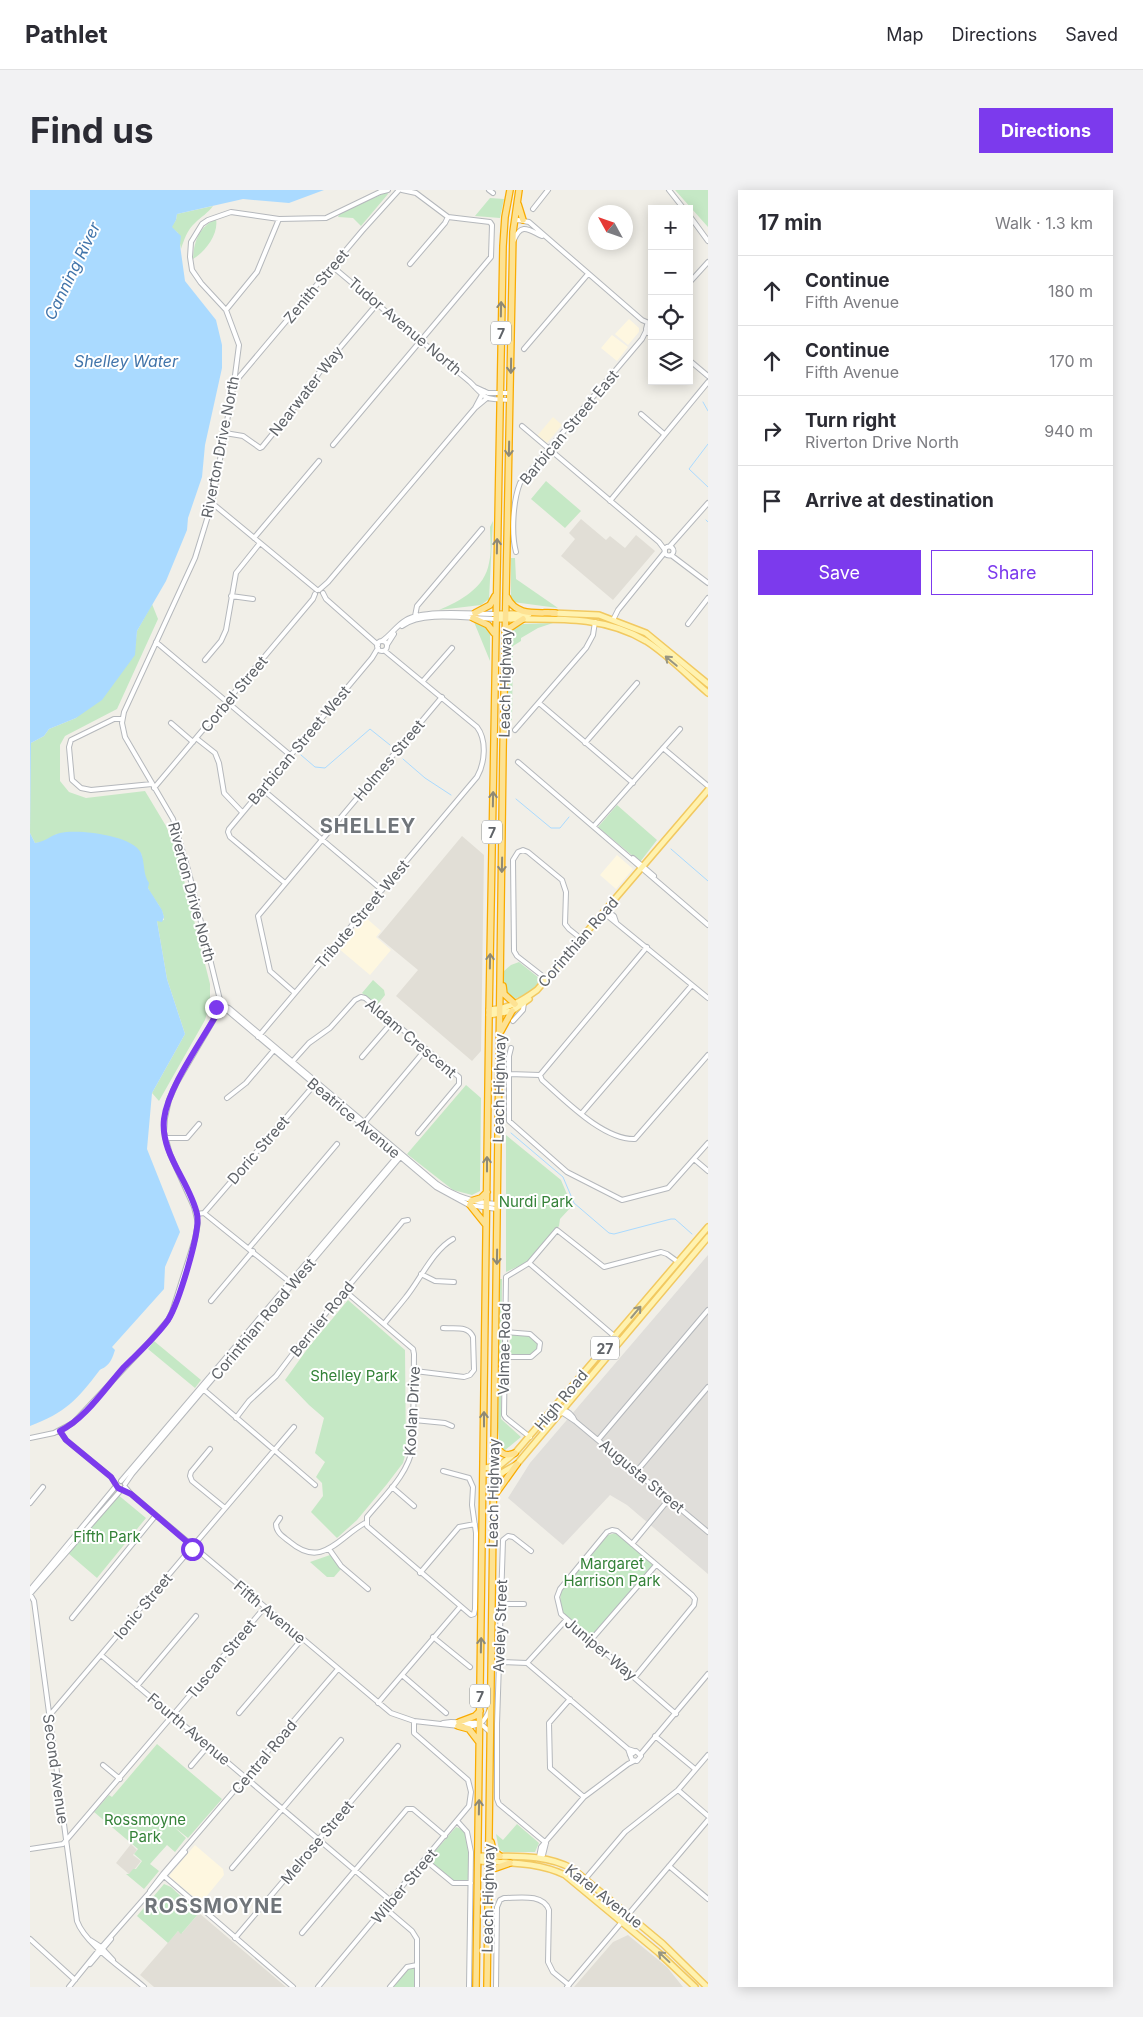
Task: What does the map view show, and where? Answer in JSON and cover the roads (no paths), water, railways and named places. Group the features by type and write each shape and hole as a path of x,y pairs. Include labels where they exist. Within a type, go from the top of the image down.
{"highway":[{"name":"Leach Highway","path":"476,1987 495,635 504,233 510,190"},
{"name":"Leach Highway","path":"486,1987 506,596 513,244 514,221 519,190"},
{"path":"517,199 520,216 523,220"},
{"path":"504,233 508,224 514,221"},
{"path":"495,635 488,625 474,616 491,604 496,595"},
{"path":"506,596 511,605 518,610 555,613"},
{"path":"506,631 523,619"},
{"path":"500,974 504,994 515,1004"},
{"path":"500,1033 512,1011"},
{"path":"487,1192 471,1203 487,1227"},
{"path":"494,1443 503,1454 509,1456 516,1453"},
{"name":"27","path":"493,1497 517,1464"},
{"path":"459,1724 475,1716 480,1711"},
{"path":"459,1724 469,1729 480,1744"},
{"path":"489,1835 493,1850 500,1856"},
{"path":"488,1876 493,1869 510,1863"}],"main road":[{"path":"496,617 555,613 590,614 613,620 653,638 708,684"},
{"path":"506,617 523,619 560,618 595,622 644,640 708,690"},
{"name":"Corinthian Road","path":"489,1012 512,1011 524,1003 548,981 708,790"},
{"name":"Corinthian Road","path":"500,1012 538,990 548,981"},
{"name":"High Road","path":"484,1471 504,1472 517,1464 557,1415 565,1410 567,1403 678,1262 708,1227"},
{"name":"High Road","path":"494,1471 516,1453 708,1237"},
{"name":"Karel Avenue","path":"488,1859 500,1856 539,1858 566,1865 586,1878 629,1915 675,1955 707,1987"},
{"path":"529,1864 539,1858 545,1867"},
{"name":"Karel Avenue","path":"479,1859 545,1867 556,1870 573,1880 659,1953 695,1987"}],"street":[{"name":"Riverton Drive North","path":"60,1431 80,1416 168,1320 196,1239 198,1223 197,1214 170,1154 165,1138 164,1118 169,1100 216,1015 220,1006 219,997 184,854 173,819 125,737 122,720 194,558 212,503 234,383 239,345 226,310 201,283 192,270 191,242 202,224 211,218 231,212 279,219 326,218 373,195 388,190"},
{"path":"333,445 491,257 492,225 490,222 448,217 417,191 401,190"},
{"name":"Zenith Street","path":"234,383 401,190"},
{"path":"533,209 548,190"},
{"path":"669,190 681,205"},
{"path":"410,264 448,217"},
{"path":"226,310 257,272 279,219"},
{"path":"514,221 523,220 536,228 642,320 648,322"},
{"path":"693,221 707,240"},
{"path":"513,244 517,232 523,229 530,230 546,238"},
{"path":"693,279 708,262"},
{"name":"Tudor Avenue North","path":"333,267 475,387 485,393 510,400"},
{"path":"524,349 588,274"},
{"name":"Nearwater Way","path":"226,433 242,436 260,448 262,447 298,404 321,370 377,304"},
{"path":"642,320 648,332"},
{"name":"Barbican Street East","path":"516,552 514,544 516,491 520,483 648,332"},
{"path":"693,363 708,376"},
{"path":"610,501 708,382"},
{"path":"485,393 487,399"},
{"name":"Corbel Street","path":"153,786 227,703 475,408 485,393"},
{"name":"Tudor Avenue North","path":"487,399 510,393"},
{"name":"Corbel Street","path":"475,408 487,399"},
{"path":"641,414 664,434"},
{"path":"522,426 708,583"},
{"path":"254,538 319,461"},
{"path":"212,503 442,697"},
{"path":"613,620 627,598 708,503"},
{"path":"415,617 417,606 482,529"},
{"path":"205,660 221,641 226,630 236,573 260,543"},
{"path":"232,596 253,599"},
{"path":"688,624 708,598"},
{"path":"386,649 399,628 415,617 496,617"},
{"name":"Barbican Street West","path":"285,883 230,837 228,832 242,812 372,658 379,644 400,624 415,617"},
{"path":"515,730 591,641 595,622"},
{"path":"156,642 290,756"},
{"path":"379,644 386,649"},
{"path":"423,681 452,648"},
{"name":"Barbican Street West","path":"372,658 386,649"},
{"path":"585,743 637,683"},
{"name":"Tribute Street West","path":"259,1036 478,774 483,758 482,736 477,727 442,697"},
{"name":"Holmes Street","path":"295,993 270,971 258,918 285,883 442,697"},
{"path":"539,703 633,783"},
{"path":"122,720 114,719 71,740 69,747 72,780 81,788 91,790 153,786"},
{"path":"171,723 215,753 219,763 224,793 242,812"},
{"path":"594,826 680,729"},
{"path":"663,748 708,786"},
{"path":"518,762 708,924"},
{"path":"262,789 382,890"},
{"path":"548,981 514,951 513,860 518,852 523,850 528,852 562,880 566,892 565,924 582,940"},
{"path":"606,912 708,998"},
{"path":"540,1075 647,947"},
{"path":"582,1114 692,985"},
{"name":"Aldam Crescent","path":"291,1063 309,1042 327,1031 355,1000 361,997 365,998 458,1076 460,1080 460,1084 418,1133"},
{"name":"Corinthian Road","path":"513,1021 523,1010 524,1003"},
{"name":"Beatrice Avenue","path":"220,1006 275,1049 400,1155 442,1188 471,1203 497,1206"},
{"path":"362,1057 393,1022"},
{"path":"511,1048 508,1074 508,1117 512,1125 567,1172 617,1198 627,1199 668,1188 708,1143"},
{"path":"227,1098 246,1083 275,1049"},
{"path":"363,1124 426,1049"},
{"path":"540,1075 542,1080 599,1128 627,1138 635,1138 708,1055"},
{"path":"508,1074 540,1075"},
{"name":"Doric Street","path":"204,1213 315,1083"},
{"path":"165,1138 187,1138 200,1124"},
{"path":"249,1248 337,1144"},
{"name":"Corinthian Road West","path":"32,1587 123,1488 132,1474 202,1389 400,1155"},
{"path":"694,1159 708,1172"},
{"path":"197,1214 204,1213 291,1283"},
{"name":"Bernier Road","path":"236,1418 249,1401 276,1376 300,1343 404,1221 408,1220"},
{"path":"618,1338 529,1264 557,1230 604,1267 661,1252 678,1262"},
{"path":"384,1324 408,1296 421,1274 453,1239"},
{"path":"211,1301 253,1251"},
{"name":"Valmae Road","path":"529,1264 506,1277 504,1417 530,1437"},
{"path":"421,1274 435,1281 454,1282"},
{"name":"Koolan Drive","path":"345,1290 413,1349 414,1420 410,1462 392,1487 366,1517 366,1523"},
{"path":"598,1440 708,1310"},
{"path":"414,1371 464,1377 472,1374 474,1370 473,1337 471,1332 466,1329 443,1328"},
{"path":"504,1332 530,1334 540,1343 539,1350 531,1357 504,1357"},
{"path":"636,1472 708,1387"},
{"path":"202,1389 315,1485"},
{"name":"Corinthian Road West","path":"30,1594 32,1587 116,1485 202,1389"},
{"path":"550,1414 565,1410"},
{"name":"Augusta Street","path":"565,1410 575,1421"},
{"name":"Augusta Street","path":"557,1415 562,1413 575,1421 708,1532"},
{"path":"414,1420 445,1423 452,1426"},
{"name":"Ionic Street","path":"49,1716 294,1427"},
{"path":"30,1438 60,1431 66,1440 111,1477 121,1481 123,1488"},
{"path":"210,1449 191,1472 190,1476 192,1481 225,1508"},
{"path":"280,1518 276,1524 276,1529 297,1548 310,1553 319,1553 329,1549 356,1528 366,1523 370,1530 471,1615 474,1612 475,1524 472,1505 473,1487 470,1480 443,1470"},
{"path":"111,1477 116,1485 123,1488"},
{"path":"30,1502 43,1487"},
{"path":"392,1487 414,1506"},
{"name":"Fifth Avenue","path":"123,1488 391,1713 414,1721 441,1724 480,1723"},
{"path":"635,1677 695,1602 692,1595 632,1544 669,1499"},
{"path":"72,1618 156,1515"},
{"path":"420,1573 459,1527 475,1524"},
{"name":"Juniper Way","path":"632,1544 617,1531 607,1532 560,1588 558,1608 560,1614 566,1620 676,1713"},
{"name":"Aveley Street","path":"531,1551 513,1536 508,1536 503,1540 497,1724 497,1802 546,1843"},
{"path":"329,1549 341,1566 368,1589"},
{"path":"591,1640 656,1564"},
{"name":"Second Avenue","path":"30,1594 34,1602 77,1921 84,1934 142,1986"},
{"path":"501,1604 524,1604"},
{"name":"Tuscan Street","path":"66,1841 265,1607"},
{"path":"378,1703 460,1607"},
{"path":"137,1686 196,1616"},
{"path":"528,1663 566,1620"},
{"path":"433,1637 470,1667"},
{"path":"239,1713 302,1639"},
{"name":"Fourth Avenue","path":"101,1655 391,1900"},
{"path":"500,1662 528,1663 628,1749 641,1752"},
{"name":"Central Road","path":"69,1987 338,1669"},
{"path":"632,1758 639,1760 641,1752 708,1674"},
{"path":"402,1675 446,1713"},
{"path":"570,1699 549,1723 550,1768 584,1797"},
{"path":"490,1707 484,1722 480,1723 490,1733"},
{"name":"Wilber Street","path":"318,1987 458,1822 470,1803 471,1787 466,1778 414,1733 414,1721"},
{"path":"655,1736 695,1770"},
{"path":"232,1868 341,1740"},
{"path":"191,1766 208,1746"},
{"name":"Melrose Street","path":"235,1938 398,1746"},
{"path":"628,1749 632,1758"},
{"path":"539,1858 543,1855 546,1843 584,1797 628,1764 634,1751"},
{"path":"586,1878 625,1832 678,1790 708,1755"},
{"path":"103,1764 120,1779"},
{"path":"678,1790 708,1816"},
{"path":"302,1933 407,1809 413,1809 445,1836"},
{"path":"496,1987 497,1907 500,1900 504,1898 536,1899 545,1902 549,1910 548,1962 553,1972 568,1986 708,1820"},
{"path":"458,1822 466,1832 471,1852 469,1987"},
{"path":"30,1849 64,1844 66,1841"},
{"path":"425,1860 453,1883 471,1883"},
{"path":"669,1866 708,1899"},
{"path":"163,1877 293,1987"},
{"path":"385,1908 415,1934 418,1943 417,1987"},
{"path":"30,1940 75,1980"},
{"path":"390,1987 407,1967 417,1965"}],"water":[{"path":"30,190 324,190 289,203 243,199 177,214 172,227 181,236 180,245 185,281 216,320 222,345 222,368 205,445 202,477 188,518 187,530 166,581 137,631 135,655 102,700 76,718 49,729 44,736 31,743 30,833"},
{"path":"68,832 104,835 127,842 136,847 141,853 149,883 148,888 162,910 164,917 162,922 157,921 167,979 185,1034 152,1093 147,1149 180,1232 165,1267 164,1289 112,1347 115,1350 113,1357 77,1398 61,1411 30,1426 30,833 35,843 60,833"}],"waterway":[{"path":"703,402 708,411"},
{"path":"708,444 689,469 708,487"},
{"path":"301,755 315,767 325,768 370,729 390,745"},
{"path":"403,759 425,778 451,795"},
{"path":"516,799 551,828 560,828 569,817"},
{"path":"671,849 708,881"},
{"path":"511,1133 563,1177 574,1203 609,1233 614,1234 675,1219 692,1234"}],"district":[{"name":"SHELLEY","path":"368,826"},
{"name":"ROSSMOYNE","path":"214,1906"}],"water label":[{"name":"Canning River","path":"72,271"},
{"name":"Shelley Water","path":"126,361"}],"park label":[{"name":"Nurdi Park","path":"536,1201"},
{"name":"Shelley Park","path":"354,1375"},
{"name":"Fifth Park","path":"107,1536"},
{"name":"Margaret Harrison Park","path":"612,1572"},
{"name":"Rossmoyne Park","path":"145,1828"}]}
